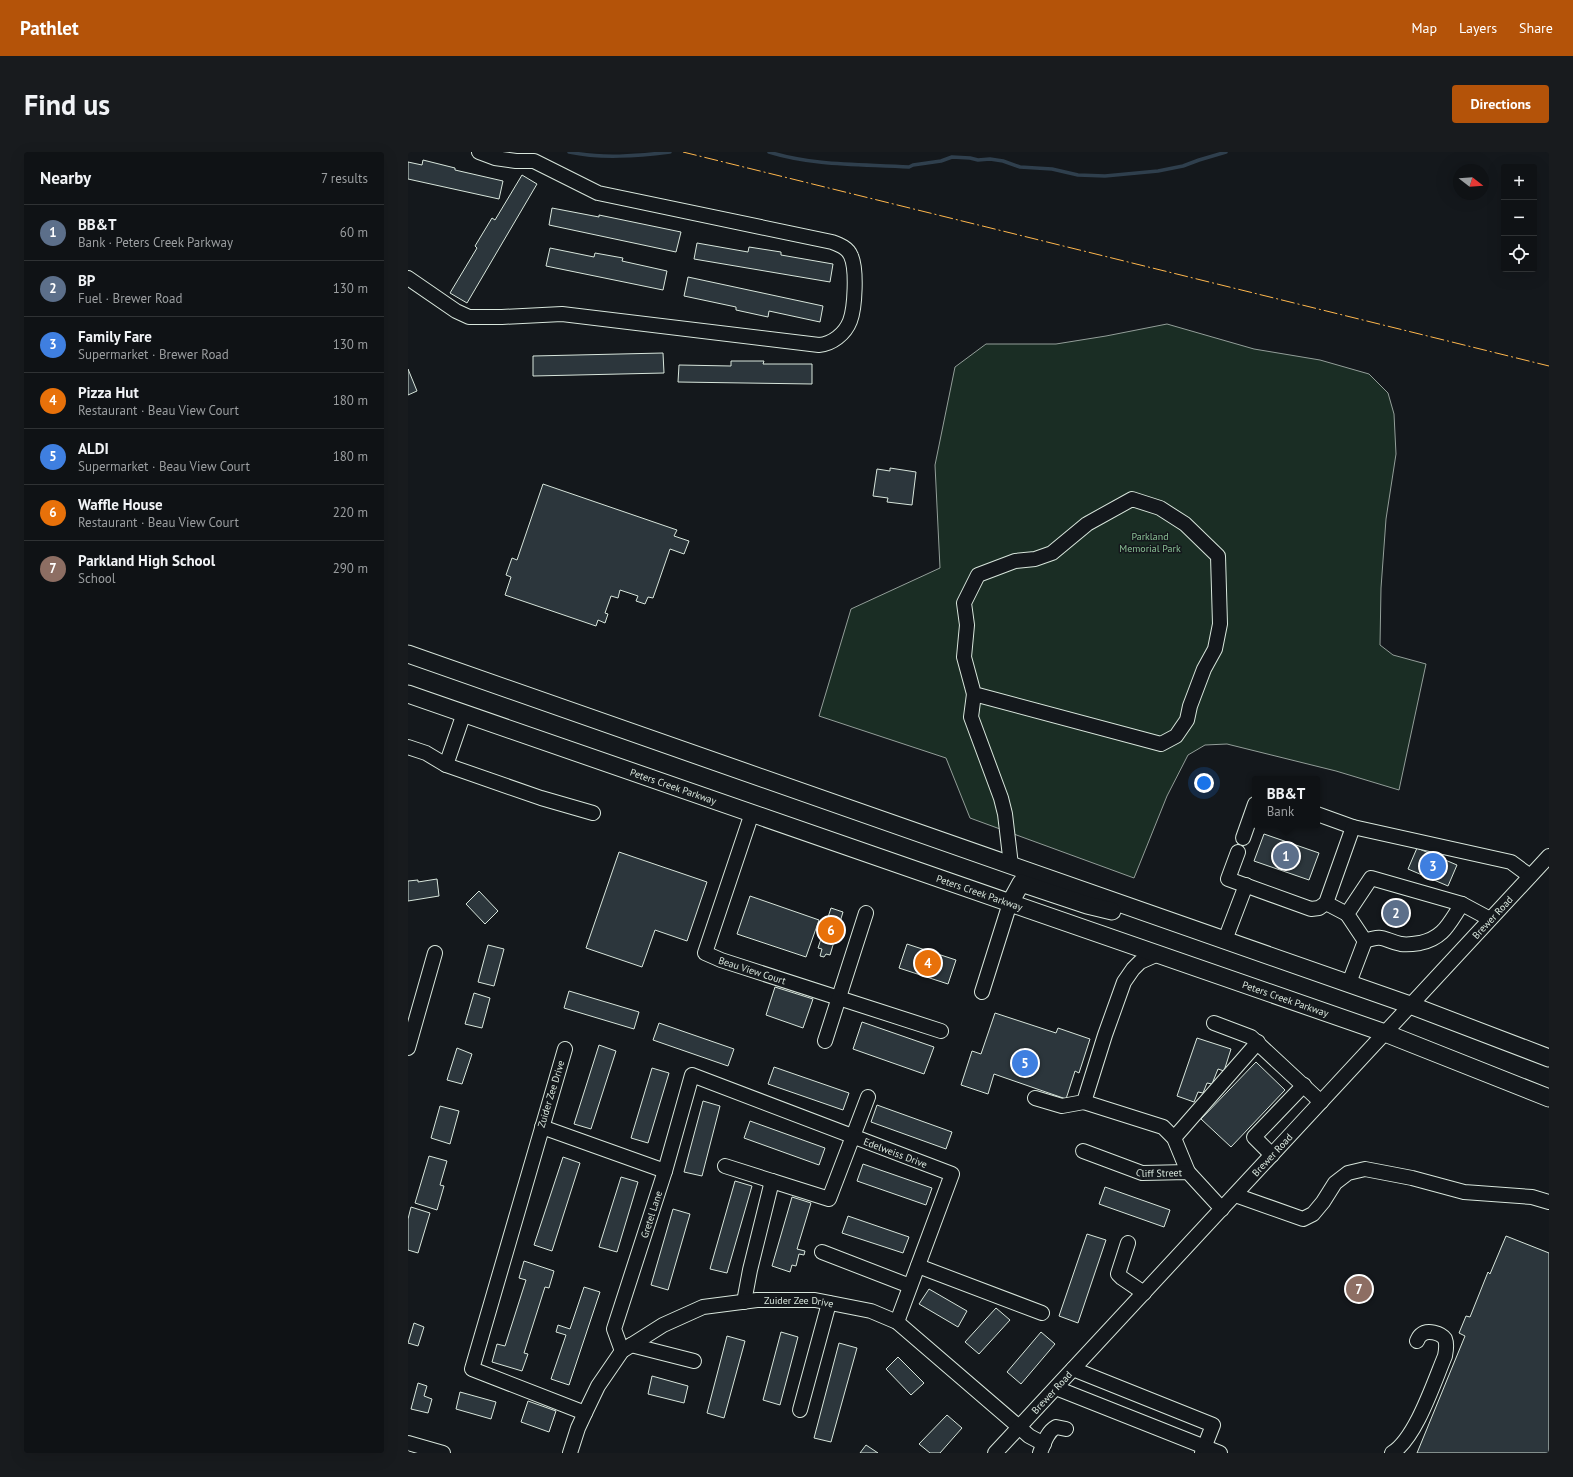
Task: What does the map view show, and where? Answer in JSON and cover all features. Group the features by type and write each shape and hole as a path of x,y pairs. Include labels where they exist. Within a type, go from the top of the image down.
{"main road":[{"path":"408,654 1349,983 1549,1058"},
{"name":"Peters Creek Parkway","path":"408,694 1385,1033 1549,1098"},
{"path":"1010,903 1021,883 1087,904 1221,939"}],"street":[{"path":"408,278 456,311 469,317 562,314 819,345 828,344 841,334 850,321 855,292 854,271 851,256 843,246 832,242 598,193 534,161 516,161 495,158 479,152"},
{"path":"974,694 1161,744 1176,736 1186,720 1204,669 1215,649 1220,624 1218,556 1185,524 1160,508 1132,499 1087,524 1052,553 1035,559 1015,561 978,575 964,603 967,625 964,657 974,694 971,717 1001,798 1005,814 1011,865"},
{"path":"446,765 464,713"},
{"path":"408,747 426,753 446,765 541,798 593,813"},
{"path":"1243,838 1252,812"},
{"name":"Beau View Court","path":"752,813 705,953 721,960 941,1031"},
{"path":"1320,815 1353,827 1511,862 1530,876"},
{"path":"1238,852 1228,879 1311,909 1319,908 1326,903 1353,827"},
{"name":"Brewer Road","path":"995,1453 1549,856"},
{"path":"1347,914 1371,878 1462,904 1490,919"},
{"path":"1221,939 1246,885"},
{"path":"982,992 1010,903"},
{"path":"1326,903 1347,914 1364,941"},
{"path":"1364,941 1377,937 1401,944 1414,944 1433,940 1440,935 1462,904"},
{"path":"826,1041 866,913"},
{"path":"1349,983 1364,941"},
{"path":"408,1048 435,953"},
{"path":"1084,1102 1105,1035 1124,982 1140,962 1158,954"},
{"path":"1214,1023 1251,1037 1258,1042 1321,1102"},
{"path":"1174,1138 1258,1042"},
{"name":"Zuider Zee Drive","path":"565,1049 472,1369 584,1413"},
{"name":"Edelweiss Drive","path":"692,1075 952,1174 897,1322"},
{"name":"Gretel Lane","path":"626,1348 614,1329 665,1170 692,1075"},
{"path":"1272,1155 1254,1137 1304,1085"},
{"path":"726,1166 829,1198 868,1096"},
{"path":"1035,1098 1062,1106 1084,1102 1163,1127 1174,1138 1188,1172"},
{"path":"542,1127 665,1170"},
{"name":"Cliff Street","path":"1083,1151 1142,1173 1188,1172 1222,1209"},
{"path":"1235,1195 1303,1219 1313,1214 1323,1202 1335,1183 1348,1173 1365,1169 1412,1178 1464,1192 1532,1197 1549,1202"},
{"path":"744,1302 750,1270 772,1181"},
{"path":"1128,1243 1118,1274 1144,1293"},
{"path":"822,1252 910,1286"},
{"path":"918,1266 1042,1313"},
{"name":"Zuider Zee Drive","path":"570,1453 584,1413 598,1386 626,1348 662,1325 703,1307 757,1300 815,1300 871,1311 897,1322 1042,1448"},
{"path":"800,1410 828,1303"},
{"path":"1392,1453 1399,1449 1420,1416 1445,1356 1445,1340 1440,1335 1433,1332 1426,1332 1421,1335 1417,1341"},
{"path":"626,1348 694,1361"},
{"path":"1073,1369 1213,1424 1203,1450"},
{"path":"1056,1388 1203,1450 1220,1453"},
{"path":"1042,1448 1048,1433 1052,1429 1056,1427 1066,1429"},
{"path":"408,1443 422,1450 443,1453"}],"green space":[{"name":"Parkland Memorial Park","path":"1167,324 1254,349 1320,360 1369,374 1388,393 1394,414 1396,454 1386,519 1381,588 1380,645 1393,655 1426,664 1399,790 1336,771 1227,744 1205,745 1188,755 1167,796 1134,878 970,818 946,758 819,716 851,609 940,568 935,465 955,367 986,344 1056,344"}],"building":[{"path":"423,160 455,168 455,170 503,181 499,199 408,179 408,162 422,165"},
{"path":"522,175 537,184 467,303 450,293 477,248 475,246 492,218 495,220"},
{"path":"552,208 599,217 599,215 681,232 676,252 549,225"},
{"path":"697,243 748,252 749,247 781,252 781,255 833,264 830,282 694,259"},
{"path":"550,248 594,257 595,253 623,258 622,261 667,271 663,290 546,266"},
{"path":"688,277 823,306 820,322 769,311 768,317 736,310 736,307 684,296"},
{"path":"663,353 664,373 533,376 533,356"},
{"path":"731,361 764,361 763,364 812,364 812,384 678,382 679,365 731,366"},
{"path":"408,369 417,391 408,395"},
{"path":"890,468 916,472 912,505 887,502 888,498 873,496 877,469 890,471"},
{"path":"543,484 677,530 674,536 689,541 684,554 670,549 653,598 648,597 645,604 636,601 638,596 620,590 618,598 611,596 605,613 608,614 605,623 598,620 596,626 505,595 511,577 506,575 512,558 517,560"},
{"path":"1264,834 1319,853 1309,880 1254,861"},
{"path":"1417,848 1457,865 1448,886 1408,869"},
{"path":"619,852 707,882 687,941 655,930 642,967 586,948"},
{"path":"437,879 439,896 408,901 408,881 418,880 418,882"},
{"path":"479,891 498,911 485,924 466,904"},
{"path":"750,896 819,920 806,957 737,934"},
{"path":"831,908 843,912 830,955 826,954 824,957 820,956 822,949 818,948"},
{"path":"907,944 956,960 948,984 899,968"},
{"path":"488,945 504,949 494,986 478,982"},
{"path":"775,987 813,999 803,1028 766,1015"},
{"path":"569,991 639,1012 634,1029 564,1008"},
{"path":"474,993 490,998 482,1028 465,1024"},
{"path":"995,1013 1056,1033 1058,1028 1090,1039 1079,1073 1075,1071 1066,1099 994,1074 988,1094 961,1085 972,1051 981,1054"},
{"path":"862,1022 934,1047 924,1074 853,1049"},
{"path":"659,1023 734,1049 728,1066 653,1040"},
{"path":"1197,1038 1231,1049 1224,1071 1218,1069 1212,1084 1207,1083 1203,1093 1198,1092 1194,1102 1177,1096"},
{"path":"599,1045 616,1051 591,1129 574,1124"},
{"path":"457,1048 472,1054 462,1084 447,1080"},
{"path":"1256,1062 1285,1090 1231,1147 1201,1119"},
{"path":"774,1067 849,1093 843,1110 768,1084"},
{"path":"652,1068 669,1073 648,1143 631,1138"},
{"path":"703,1101 720,1106 702,1176 684,1172"},
{"path":"877,1105 952,1132 946,1149 871,1122"},
{"path":"440,1106 459,1111 450,1144 431,1138"},
{"path":"750,1121 825,1148 819,1165 744,1138"},
{"path":"429,1156 447,1161 440,1185 444,1186 437,1210 415,1203"},
{"path":"563,1157 580,1163 552,1251 534,1245"},
{"path":"863,1164 932,1188 926,1205 857,1181"},
{"path":"621,1177 638,1182 617,1252 599,1247"},
{"path":"735,1181 752,1186 727,1273 710,1269"},
{"path":"1105,1187 1170,1210 1164,1227 1099,1204"},
{"path":"792,1197 811,1203 797,1249 805,1251 804,1255 799,1254 796,1266 792,1265 790,1272 772,1266"},
{"path":"411,1207 430,1213 418,1253 408,1250 408,1219"},
{"path":"673,1209 690,1214 668,1290 651,1285"},
{"path":"848,1216 909,1237 903,1253 842,1233"},
{"path":"1087,1234 1106,1240 1078,1323 1059,1316"},
{"path":"1506,1236 1549,1253 1549,1453 1417,1453 1465,1336 1459,1333 1466,1316 1470,1317 1488,1272 1490,1274"},
{"path":"524,1261 554,1271 549,1288 545,1287 524,1353 528,1354 522,1371 492,1362 497,1344 505,1346 526,1280 519,1278"},
{"path":"584,1287 600,1292 569,1385 551,1379 566,1335 556,1332 558,1325 570,1329"},
{"path":"929,1289 967,1311 958,1327 919,1304"},
{"path":"996,1308 1010,1320 979,1354 965,1342"},
{"path":"414,1323 424,1327 418,1346 408,1343"},
{"path":"781,1332 798,1337 780,1405 763,1400"},
{"path":"1041,1332 1055,1344 1021,1384 1007,1372"},
{"path":"727,1336 745,1341 724,1418 707,1413"},
{"path":"839,1343 857,1348 831,1442 814,1438"},
{"path":"898,1357 924,1383 911,1395 886,1369"},
{"path":"652,1376 688,1386 684,1403 648,1394"},
{"path":"418,1383 427,1386 424,1396 432,1399 428,1413 411,1409"},
{"path":"460,1392 496,1402 491,1419 456,1409"},
{"path":"528,1401 556,1411 549,1432 521,1422"},
{"path":"947,1415 962,1428 940,1453 930,1453 919,1444"},
{"path":"866,1445 878,1453 860,1453"}],"waterway":[{"path":"569,152 594,156 632,156 670,152"},
{"path":"769,152 786,157 821,162 909,167 913,165 941,161 952,157 978,160 990,159 1003,161 1020,167 1052,169 1078,175 1105,176 1158,171 1183,166 1226,152"}],"power":[{"path":"683,152 1549,366"}],"place":[{"name":"BB&T","path":"1286,856"},
{"name":"Family Fare","path":"1433,866"},
{"name":"BP","path":"1396,913"},
{"name":"Waffle House","path":"831,930"},
{"name":"Pizza Hut","path":"928,963"},
{"name":"ALDI","path":"1025,1063"},
{"name":"Parkland High School","path":"1359,1289"}]}
